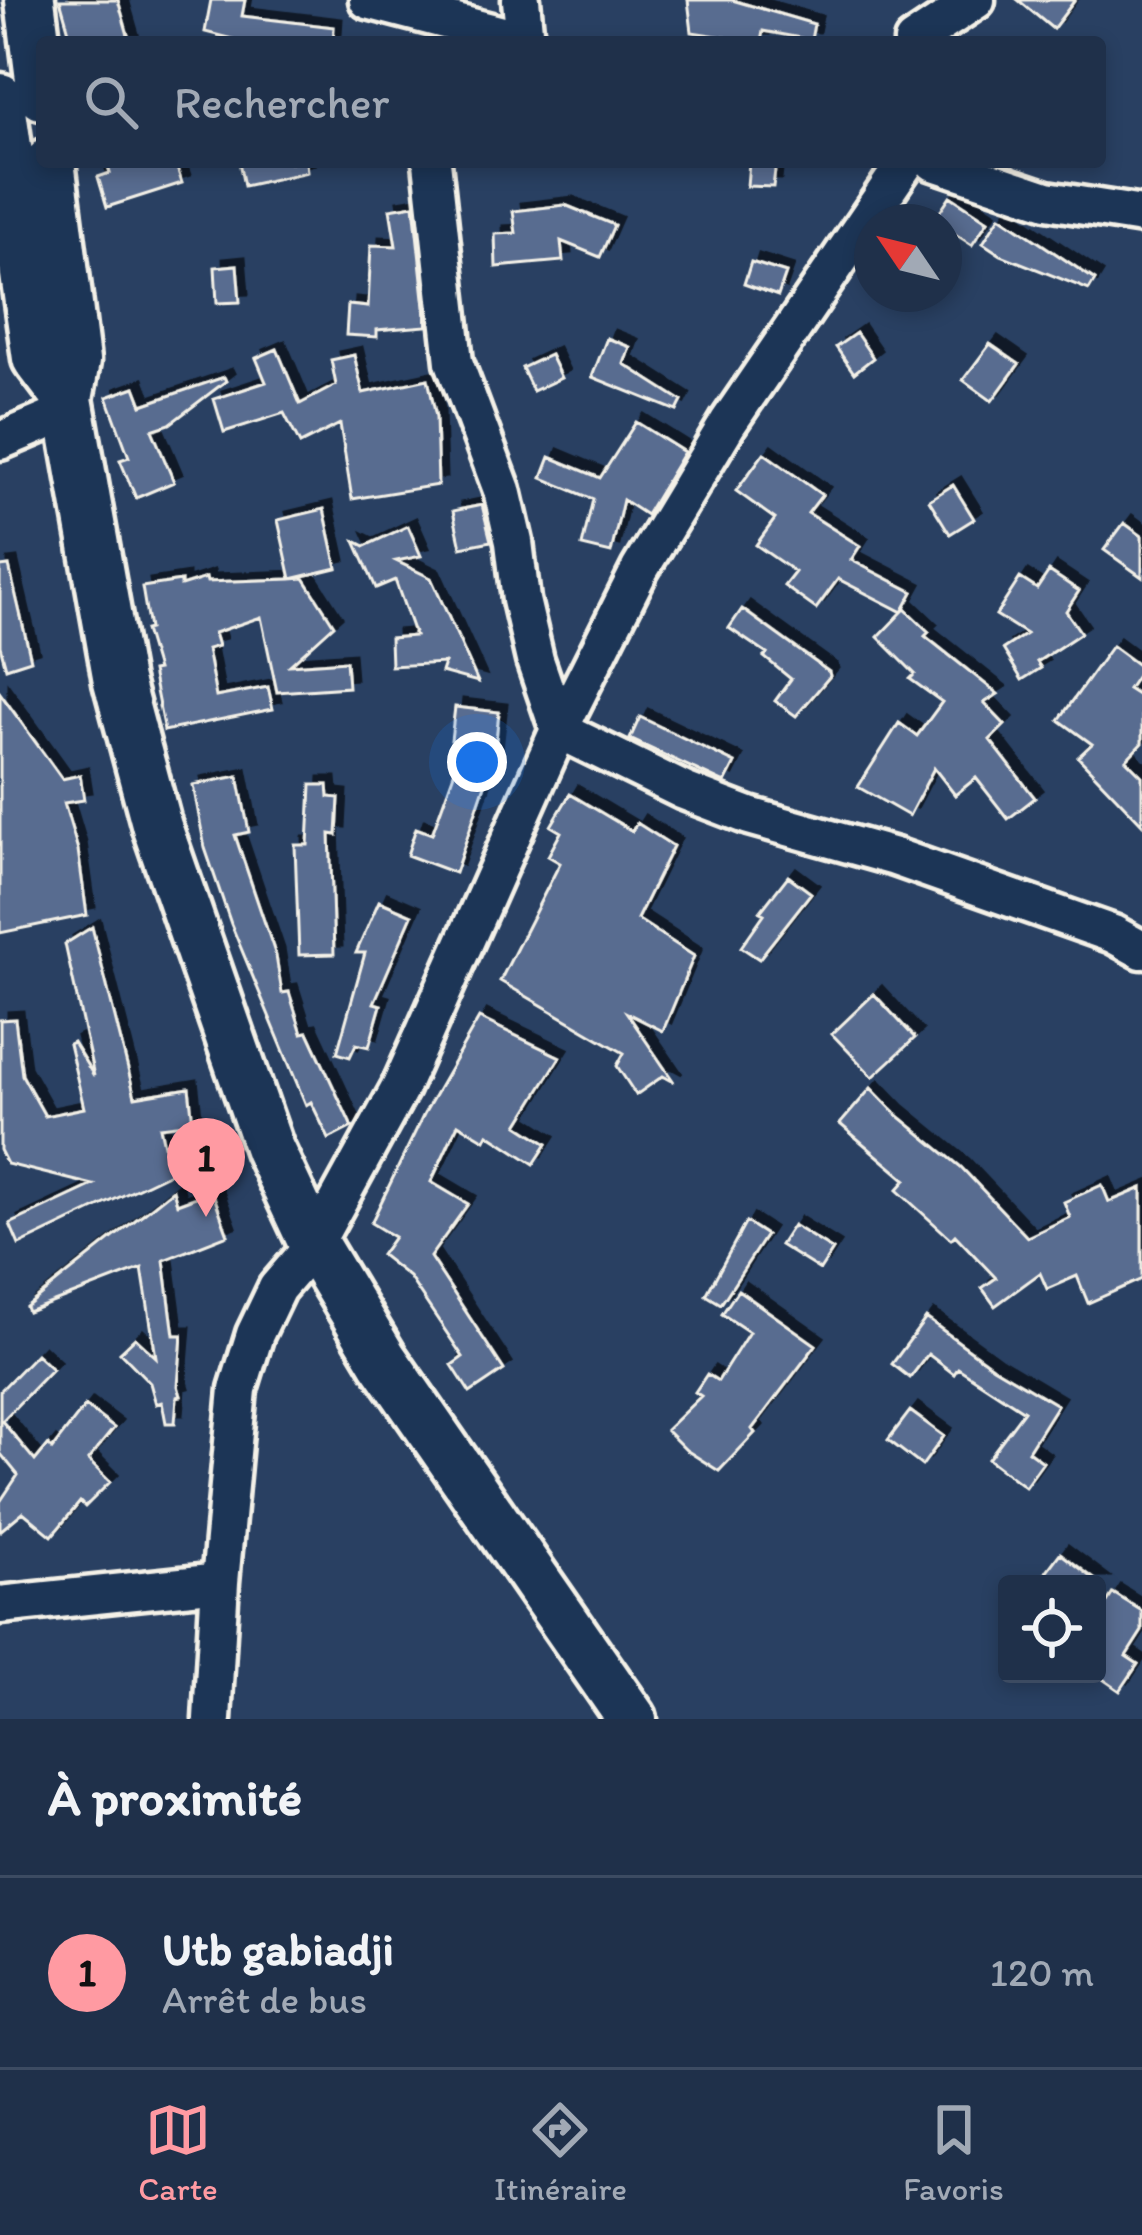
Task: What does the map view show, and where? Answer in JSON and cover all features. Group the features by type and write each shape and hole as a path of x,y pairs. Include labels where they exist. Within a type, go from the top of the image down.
{"main road":[{"path":"30,0 36,48"},
{"path":"0,98 37,358 69,405"},
{"path":"51,168 75,361 69,405 118,681 157,827 269,1149 314,1245 383,1360 632,1719"}],"street":[{"path":"368,0 418,29 477,36"},
{"path":"521,0 526,36"},
{"path":"923,36 980,0"},
{"path":"967,36 980,0"},
{"path":"433,168 454,362 502,490 521,600 559,730 727,808 917,865 1113,934 1142,950"},
{"path":"212,1719 238,1388 254,1334 277,1288 314,1245 400,1088 559,730 640,568 728,423 902,168"},
{"path":"952,168 1047,200 1142,215"},
{"path":"0,442 69,405"},
{"path":"0,1605 220,1582"}],"building":[{"path":"60,0 118,0 128,36 70,36"},
{"path":"211,0 245,0 242,16 334,27 333,36 205,32"},
{"path":"688,0 732,0 814,24 812,36 692,32"},
{"path":"1018,0 1075,0 1053,29"},
{"path":"109,168 177,168 182,183 107,207 98,177 110,173"},
{"path":"240,168 307,168 307,172 244,186"},
{"path":"748,168 775,168 773,187 747,186"},
{"path":"950,196 988,221 972,245 962,239 962,204 945,204"},
{"path":"414,205 427,326 377,330 377,337 346,335 348,305 368,307 371,245 396,246 390,209"},
{"path":"565,205 614,225 600,257 561,241 563,261 496,267 495,234 516,233 513,211"},
{"path":"1000,216 1095,280 1089,290 1001,255 983,243"},
{"path":"751,262 786,273 778,296 744,284"},
{"path":"237,265 240,302 217,303 215,267"},
{"path":"856,333 873,358 854,373 836,347"},
{"path":"607,338 630,347 624,364 682,401 677,411 592,377"},
{"path":"990,344 1019,364 992,401 963,380"},
{"path":"277,349 300,404 336,385 331,360 354,355 363,393 428,379 436,417 438,485 352,499 340,424 300,444 284,413 224,432 214,399 266,382 256,358"},
{"path":"550,355 561,378 533,391 522,368"},
{"path":"224,377 226,381 170,424 152,430 174,482 136,498 120,460 129,457 107,397 135,387 142,405"},
{"path":"636,422 684,452 646,515 623,500 611,553 582,546 593,499 542,478 550,457 600,478"},
{"path":"764,453 822,495 808,513 860,546 851,560 913,592 902,612 838,579 816,609 784,586 795,572 756,545 775,519 736,491"},
{"path":"953,485 974,519 950,534 929,500"},
{"path":"482,505 491,541 461,547 453,511"},
{"path":"324,509 337,568 291,579 278,520"},
{"path":"1124,523 1142,536 1142,577 1104,550"},
{"path":"408,526 421,556 396,561 431,578 478,682 441,672 444,663 391,666 390,638 415,636 395,580 376,588 355,541 365,546"},
{"path":"9,566 31,660 6,668 0,646 0,567"},
{"path":"1049,571 1079,591 1066,611 1081,633 1037,662 1041,668 1022,680 1003,649 1026,634 996,615 1020,578 1037,589"},
{"path":"206,578 207,582 304,578 334,625 290,665 346,661 348,687 277,692 261,617 214,633 218,646 207,649 216,697 268,687 273,709 164,731 142,587 181,581 181,586"},
{"path":"742,609 829,672 796,716 775,701 791,679 764,657 767,654 729,628"},
{"path":"905,609 929,632 925,636 998,694 984,703 1005,725 990,740 1035,798 1008,819 976,778 955,795 934,768 909,816 858,787 899,723 917,736 942,702 910,679 915,674 878,637"},
{"path":"1112,646 1142,668 1128,689 1142,698 1142,743 1126,760 1142,776 1142,824 1078,757 1092,744 1059,720"},
{"path":"0,693 62,779 80,775 84,800 64,803 78,850 87,915 0,933"},
{"path":"455,707 499,712 494,758 455,873 407,855 416,828 432,834 465,742 451,740"},
{"path":"640,717 735,763 725,783 630,739"},
{"path":"238,776 249,832 235,835 276,956 282,993 289,992 302,1033 308,1032 352,1127 329,1139 311,1102 306,1105 205,848 193,785"},
{"path":"311,785 328,785 329,797 339,798 337,835 330,834 334,954 299,955 295,845 308,845"},
{"path":"570,794 632,831 637,823 673,846 637,919 694,956 663,1031 627,1013 674,1082 663,1076 636,1095 617,1066 624,1053 500,981 560,863 548,856 561,832 551,826"},
{"path":"788,876 811,893 759,959 741,947"},
{"path":"379,901 412,915 374,1003 381,1005 369,1047 356,1044 350,1057 337,1053 365,953 356,953"},
{"path":"92,927 135,1097 189,1088 193,1123 160,1127 170,1173 19,1245 10,1224 93,1185 7,1164 0,1150 0,1020 15,1019 22,1075 45,1116 84,1108 69,1044 73,1042 94,1076 65,944"},
{"path":"874,994 915,1038 873,1077 832,1034"},
{"path":"479,1018 560,1057 518,1125 547,1144 534,1164 488,1134 485,1140 458,1124 431,1182 468,1204 430,1257 504,1370 470,1393 452,1365 463,1357 409,1277 381,1255 394,1237 371,1223 424,1114"},
{"path":"871,1088 961,1167 1027,1237 1070,1217 1064,1202 1102,1185 1109,1202 1142,1188 1142,1279 1088,1303 1077,1276 1047,1289 1040,1273 995,1306 982,1288 996,1278 955,1235 951,1239 897,1190 906,1180 840,1124"},
{"path":"173,1190 177,1204 212,1191 228,1235 164,1260 174,1335 182,1335 181,1396 177,1397 175,1423 166,1423 162,1402 156,1404 150,1383 120,1352 135,1338 156,1357 142,1268 28,1312 26,1307"},
{"path":"746,1222 766,1235 721,1304 706,1295"},
{"path":"793,1225 833,1250 820,1270 780,1245"},
{"path":"738,1290 816,1345 752,1429 755,1433 719,1471 666,1430 701,1396 695,1392 707,1374 718,1381 749,1332 722,1314"},
{"path":"926,1318 993,1367 1057,1405 1028,1451 1043,1462 1025,1487 988,1459 1024,1411 958,1368 954,1374 928,1354 910,1378 892,1364"},
{"path":"36,1354 52,1369 2,1421 35,1461 48,1445 52,1449 85,1406 114,1428 88,1460 110,1482 85,1507 80,1502 52,1536 23,1512 0,1531 0,1502 18,1475 0,1453 0,1391"},
{"path":"910,1411 944,1436 922,1466 888,1440"},
{"path":"1060,1553 1089,1575 1044,1575"},
{"path":"1113,1593 1142,1611 1142,1631 1126,1656 1138,1664 1120,1691 1106,1681 1106,1604"}],"place":[{"name":"Utb gabiadji","path":"206,1217"}]}
